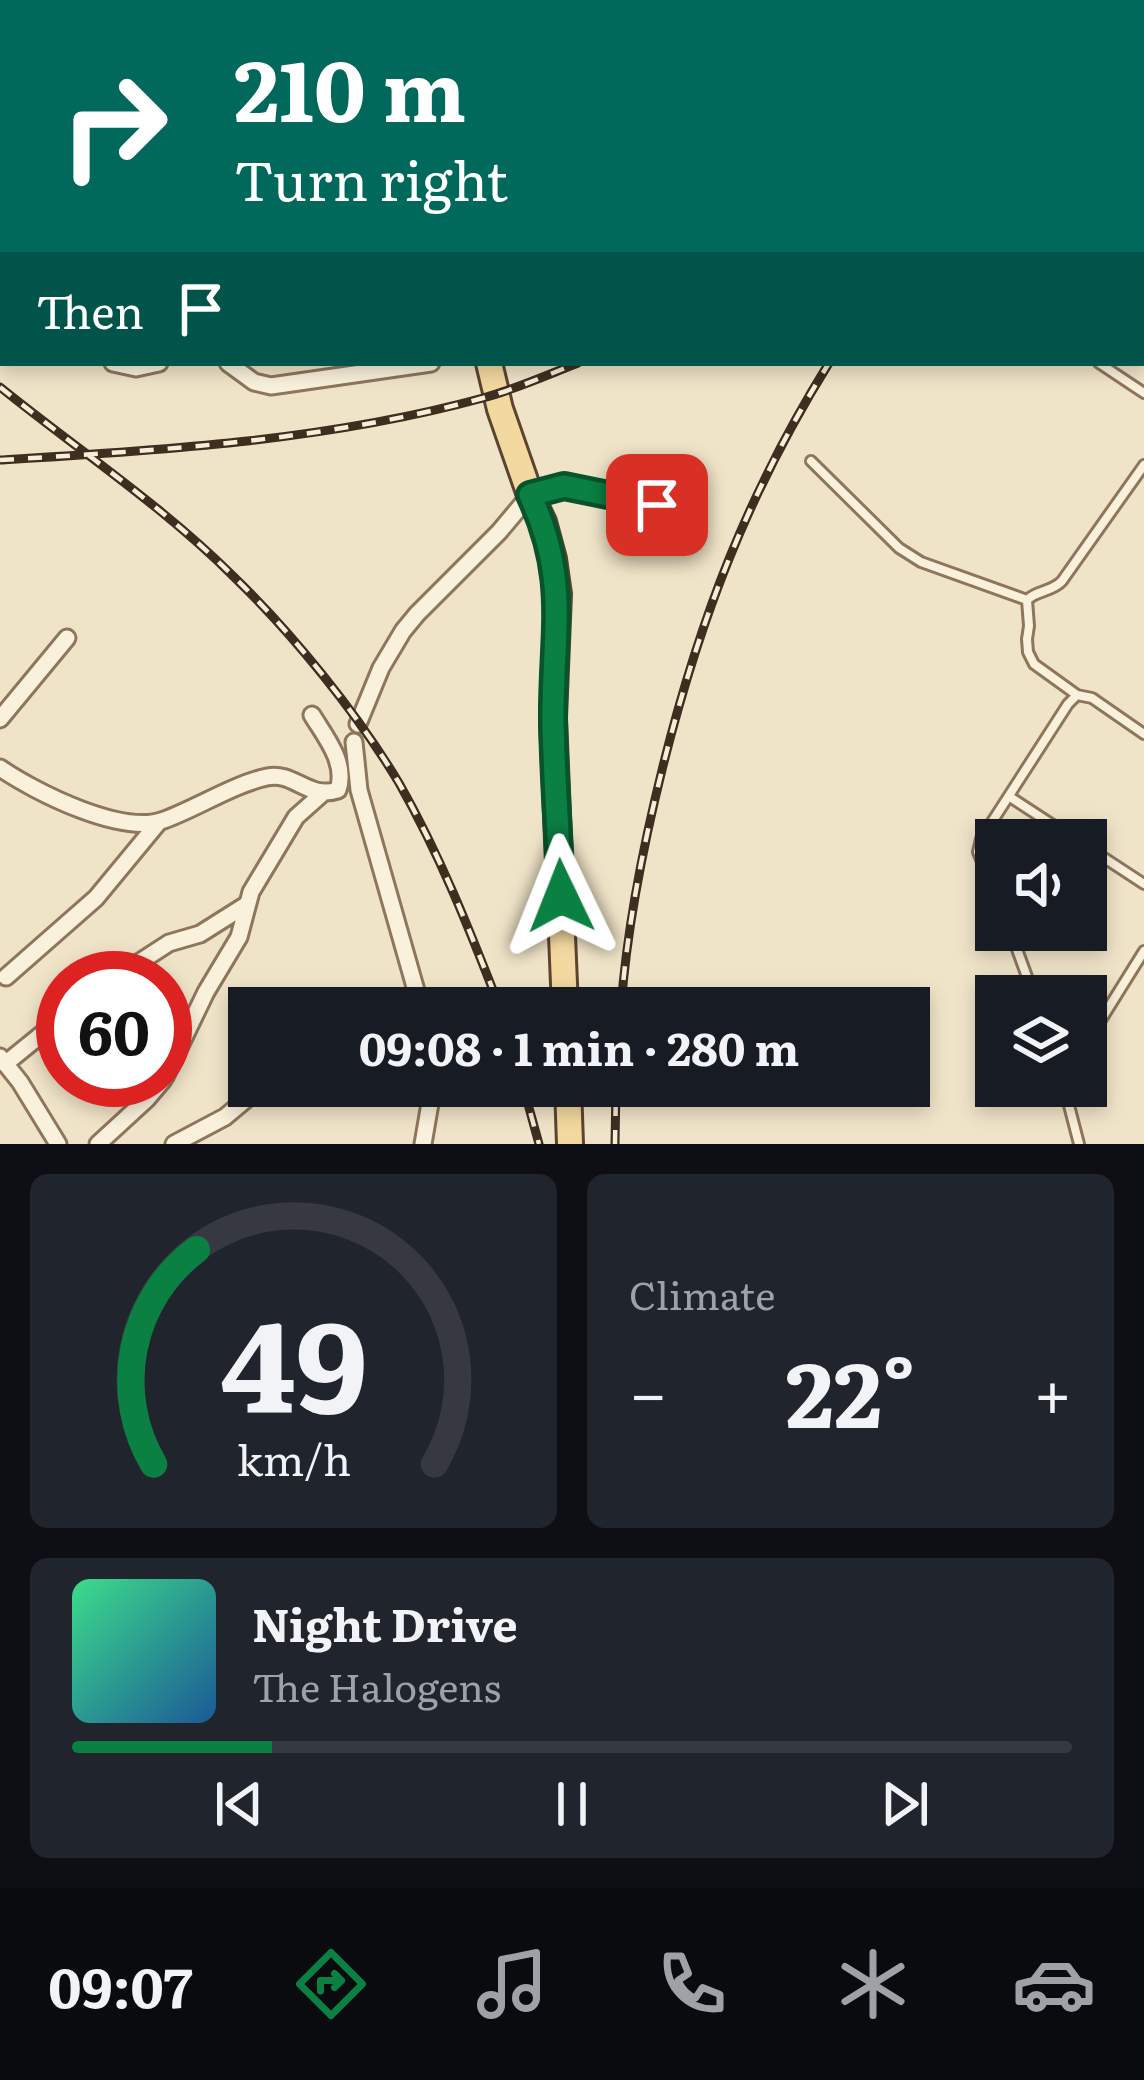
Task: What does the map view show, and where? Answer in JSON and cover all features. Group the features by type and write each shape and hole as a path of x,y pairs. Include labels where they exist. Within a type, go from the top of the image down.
{"main road":[{"path":"490,366 500,409 543,522 558,594 553,718 564,987"},
{"path":"569,1107 570,1144"}],"street":[{"path":"232,366 254,382 271,386 410,366"},
{"path":"358,724 380,668 404,631 530,495 564,486 657,505"},
{"path":"0,719 67,638"},
{"path":"6,977 96,898 158,824 265,777 287,778 323,793 338,790 342,775 333,749 312,715"},
{"path":"354,742 359,790 415,987"},
{"path":"0,768 56,800 109,819 158,824"},
{"path":"192,1023 239,937 247,904 292,823 323,793"},
{"path":"158,951 200,934 247,904"},
{"path":"36,1036 3,1060 58,1144"},
{"path":"98,1144 138,1107"},
{"path":"174,1144 237,1107"},
{"path":"423,1144 429,1107"}],"lane":[{"path":"1104,366 1144,393"},
{"path":"811,461 899,548 921,562 1028,600"},
{"path":"1144,465 1062,581 1028,600 1028,652 1039,668 1144,734"},
{"path":"995,819 1077,695"},
{"path":"1010,797 1044,819"},
{"path":"1107,860 1144,884"},
{"path":"1107,1010 1144,951"},
{"path":"1069,1107 1079,1144"}],"railway":[{"path":"0,460 304,434 483,398 570,366"},
{"path":"623,987 643,856 693,659 751,509 827,366"},
{"path":"0,387 207,551 323,675 364,729 414,810 492,987"},
{"path":"529,1107 539,1144"},
{"path":"615,1144 616,1107"}],"route":[{"path":"561,896 553,718 558,594 543,522 530,495 564,486 657,505"}]}
